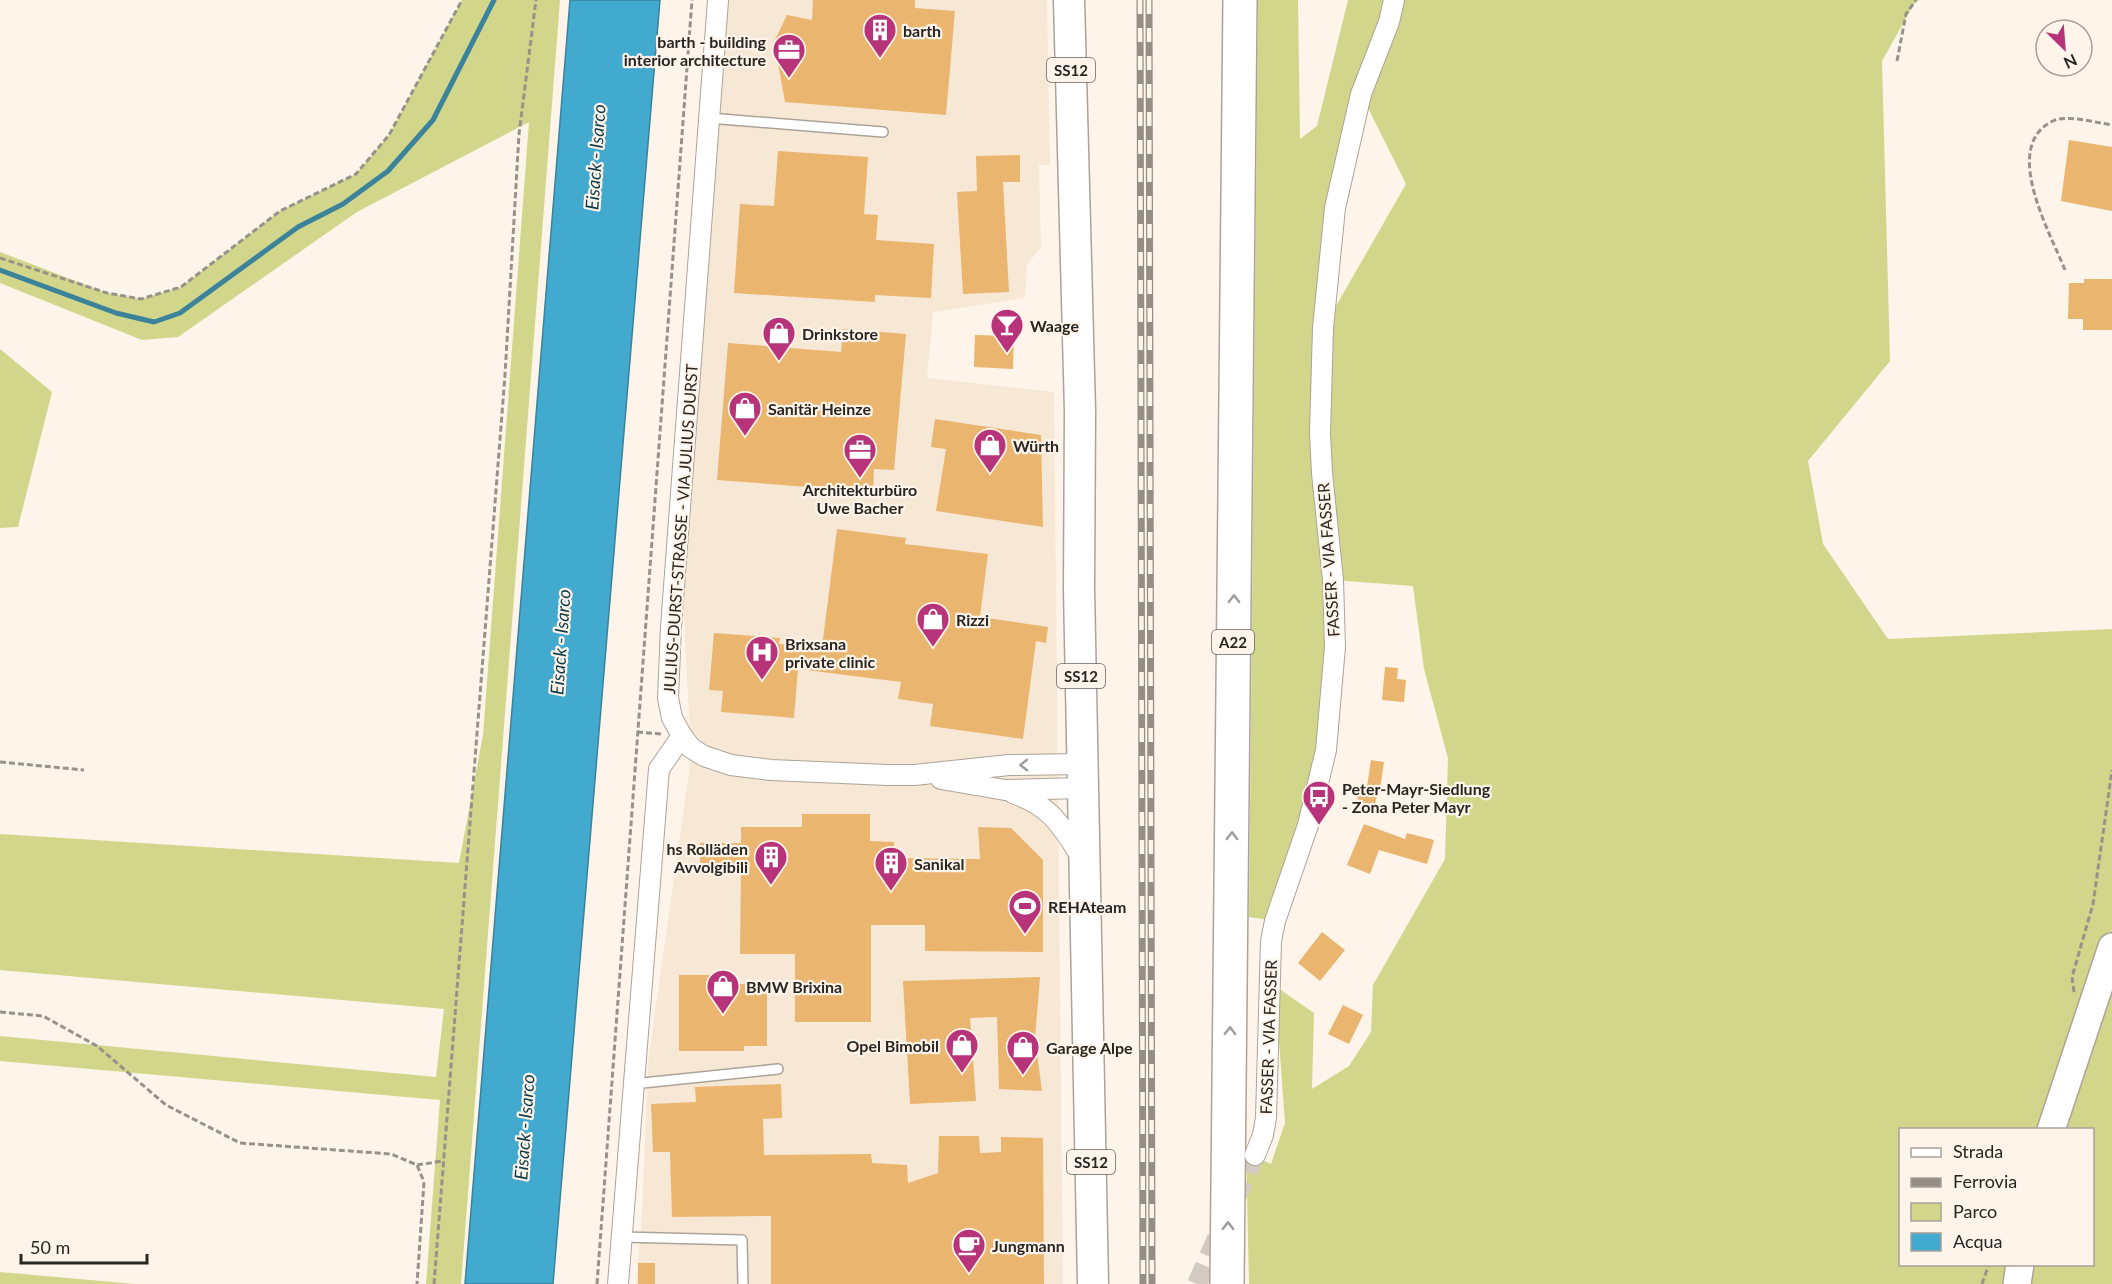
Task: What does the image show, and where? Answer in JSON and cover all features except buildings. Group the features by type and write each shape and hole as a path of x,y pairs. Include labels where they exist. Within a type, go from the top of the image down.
{"highway":[{"name":"A22","path":"1206,1284 1217,0"},
{"name":"A22","path":"1227,1284 1240,0"}],"main road":[{"name":"SS12","path":"1069,0 1080,399 1079,589 1093,1284"}],"street":[{"name":"JULIUS-DURST-STRASSE - VIA JULIUS DURST","path":"682,736 672,718 668,686 684,437 718,0"},
{"name":"FASSER - VIA FASSER","path":"1255,1155 1263,1135 1266,1118 1271,941 1275,921 1308,825 1326,750 1335,647 1333,580 1320,433 1323,328 1335,208 1361,94 1389,22 1394,0"},
{"path":"618,1284 658,769 682,736 691,748 704,756 731,765 771,770 914,775 1005,790 1034,801 1053,815 1084,861"},
{"path":"914,775 1009,765 1082,776"},
{"path":"1005,790 1082,776"},
{"path":"2052,1128 2112,947"},
{"path":"2017,1284 2020,1266"}],"lane":[{"path":"709,118 883,132"},
{"path":"633,1084 778,1069"},
{"path":"622,1237 742,1240 743,1284"}],"path":[{"path":"0,258 107,293 141,299 181,287 280,211 356,174 389,135 462,0"},
{"path":"434,1284 505,375 519,134 536,0"},
{"path":"597,1284 692,0"},
{"path":"1897,61 1906,14 1916,0"},
{"path":"2065,270 2044,223 2033,189 2029,158 2035,135 2054,120 2074,119 2112,125"},
{"path":"0,762 84,770"},
{"path":"2090,1012 2074,994 2072,977 2093,904 2112,770"},
{"path":"0,1012 43,1016 97,1046 166,1105 240,1143 391,1154 417,1165 443,1161"},
{"path":"417,1165 424,1182 417,1284"},
{"path":"1982,1284 1988,1266"}],"shaded area":[{"path":"707,0 1047,0 1050,165 1039,165 1041,247 1027,265 1025,298 933,312 927,378 1054,392 1063,1284 636,1284 642,1216 648,1062 691,758 679,514"}],"green space":[{"path":"462,0 560,0 461,1284 426,1284 440,1100 0,1061 0,1036 436,1077 444,1009 0,970 0,834 459,863 483,735 529,122 357,212 178,337 142,340 0,283 0,252 107,293 141,299 181,287 280,211 356,174 389,135"},
{"path":"1258,0 1298,0 1300,139 1317,126 1348,0 1385,0 1360,93 1324,327 1406,184 1361,94 1394,0 1919,0 1914,4 1882,61 1890,361 1808,461 1823,544 1888,639 2112,629 2112,1284 1249,1284 1246,1153 1271,1164 1285,1123 1275,986 1314,1013 1312,1089 1349,1066 1371,1032 1373,985 1445,859 1448,758 1424,669 1413,586 1333,580 1326,750 1275,921 1249,917"},
{"path":"0,349 52,392 18,527 0,528"},
{"path":"0,1272 135,1284 0,1284"}],"water":[{"name":"Eisack - Isarco","path":"570,0 660,0 553,1284 465,1284"}],"waterway":[{"path":"0,270 116,313 154,322 180,313 298,227 343,204 388,171 433,120 494,0"}],"tunnel":[{"path":"1235,1199 1255,1155"},
{"path":"1197,1284 1221,1229"}],"railway":[{"path":"1140,0 1143,1284"},
{"path":"1149,0 1152,1284"}],"place":[{"name":"barth","path":"880,59"},
{"name":"barth - building interior architecture","path":"789,79"},
{"name":"Waage","path":"1007,354"},
{"name":"Drinkstore","path":"779,362"},
{"name":"Sanitär Heinze","path":"745,437"},
{"name":"Würth","path":"990,474"},
{"name":"Architekturbüro Uwe Bacher","path":"860,479"},
{"name":"Rizzi","path":"933,648"},
{"name":"Brixsana private clinic","path":"762,681"},
{"name":"Peter-Mayr-Siedlung - Zona Peter Mayr","path":"1319,826"},
{"name":"hs Rolläden Avvolgibili","path":"771,886"},
{"name":"Sanikal","path":"891,892"},
{"name":"REHAteam","path":"1025,935"},
{"name":"BMW Brixina","path":"723,1015"},
{"name":"Opel Bimobil","path":"962,1074"},
{"name":"Garage Alpe","path":"1023,1076"},
{"name":"Jungmann","path":"969,1274"}]}
